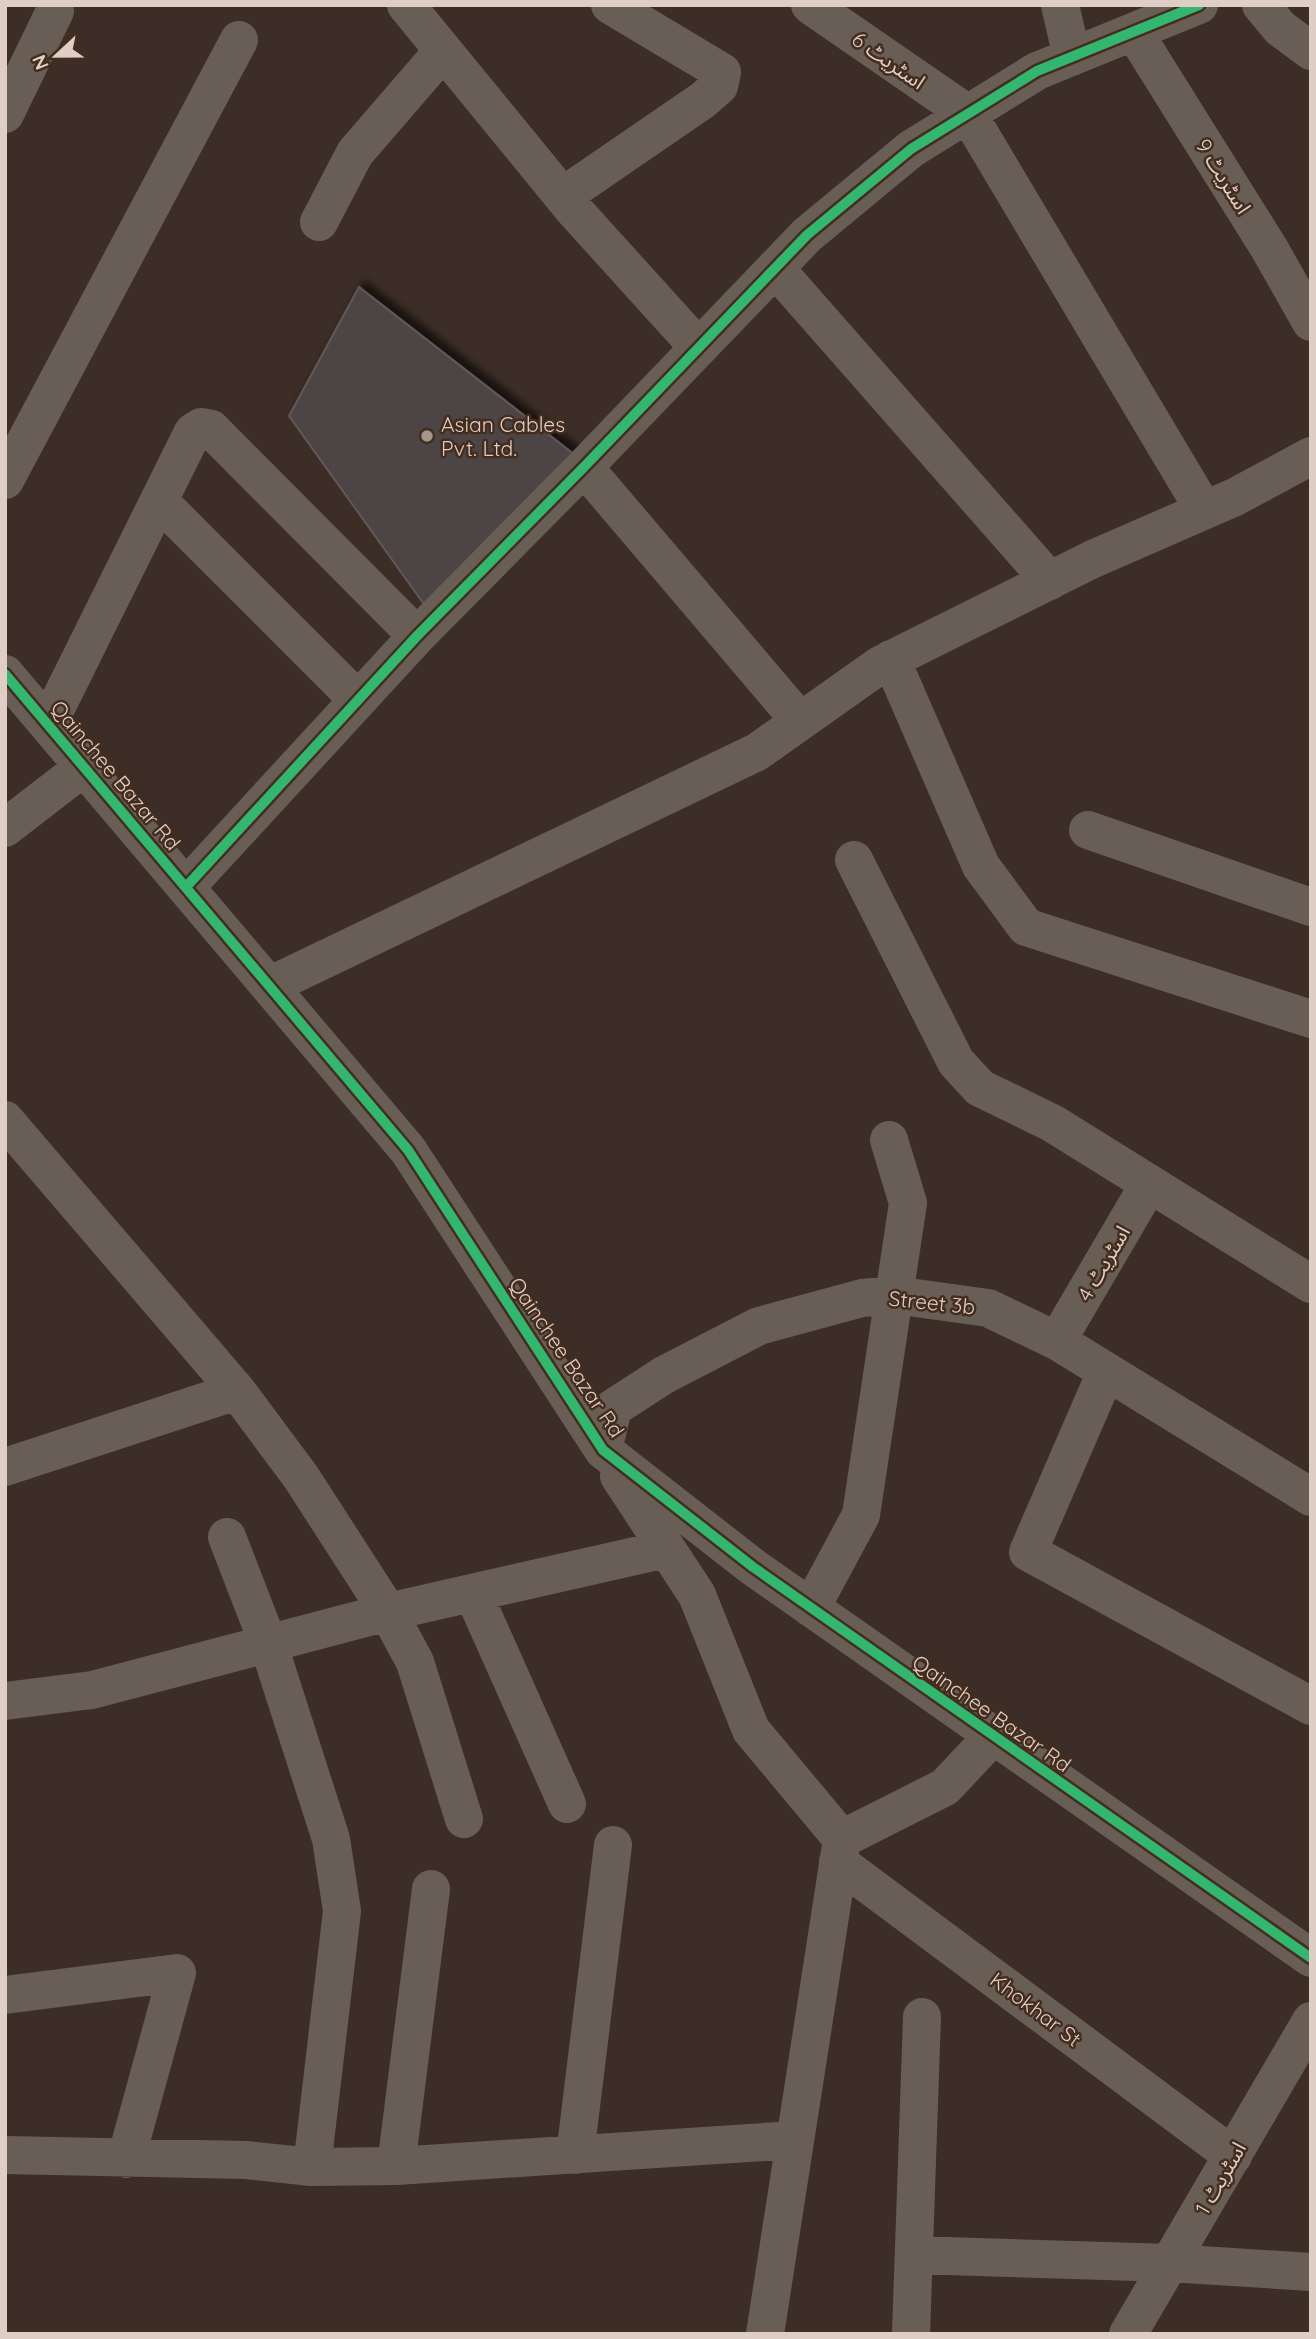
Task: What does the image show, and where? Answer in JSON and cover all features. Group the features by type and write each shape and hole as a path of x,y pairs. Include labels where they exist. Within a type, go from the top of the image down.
{"street":[{"path":"406,5 563,196 698,347"},
{"path":"563,196 703,100 719,86 722,72 610,5"},
{"name":"اسٹریٹ 6","path":"810,5 968,114"},
{"path":"1060,5 1072,57"},
{"path":"186,887 417,636 807,235 911,149 1037,71 1199,5"},
{"path":"1261,5 1280,28 1311,51"},
{"path":"5,114 55,11"},
{"name":"اسٹریٹ 9","path":"1134,32 1269,247 1311,322"},
{"path":"5,480 239,40"},
{"path":"319,222 355,153 443,51"},
{"path":"968,114 1204,510"},
{"path":"775,268 1050,580"},
{"path":"48,724 193,432 201,427 211,429 417,636"},
{"path":"269,986 757,752 891,659 1050,580 1235,497 1311,456"},
{"path":"584,467 800,721"},
{"path":"159,500 358,700"},
{"path":"891,659 981,866 1026,927 1311,1019"},
{"name":"Qainchee Bazar Rd","path":"5,674 408,1150 603,1450 753,1567 1311,1958"},
{"path":"5,828 83,767"},
{"path":"1088,830 1311,907"},
{"path":"855,860 956,1062 981,1088 1052,1123 1311,1284"},
{"path":"5,1120 237,1391 301,1477 387,1612 415,1662 464,1819"},
{"path":"811,1608 861,1515 908,1203 889,1140"},
{"name":"اسٹریٹ 4","path":"1057,1341 1149,1184"},
{"name":"Street 3b","path":"603,1450 613,1408 664,1376 760,1326 862,1298 894,1295 988,1308 1057,1341 1311,1497"},
{"path":"1106,1372 1028,1552 1311,1706"},
{"path":"5,1467 237,1391"},
{"name":"Khokhar St","path":"603,1450 697,1595 751,1730 840,1851 1233,2156"},
{"path":"227,1537 268,1643 331,1839 342,1911 312,2167"},
{"path":"5,1702 92,1689 387,1612 666,1549"},
{"path":"473,1593 567,1804"},
{"path":"765,2334 840,1851 945,1787 992,1737"},
{"path":"575,2155 613,1845"},
{"path":"396,2166 431,1889"},
{"path":"5,1995 177,1973 126,2159"},
{"path":"911,2334 922,2017"},
{"name":"اسٹریٹ 1","path":"1128,2334 1311,2021"},
{"path":"5,2155 246,2160 312,2167 396,2166 795,2140"},
{"path":"914,2255 1170,2263 1311,2272"}],"building":[{"name":"Asian Cables Pvt. Ltd.","path":"359,287 575,455 426,607 289,416"}],"cycle path":[{"path":"186,887 417,636 807,235 911,149 1037,71 1199,5"},
{"path":"5,674 408,1150 603,1450 753,1567 1311,1958"}],"place":[{"name":"Asian Cables Pvt. Ltd.","path":"427,436"}]}
